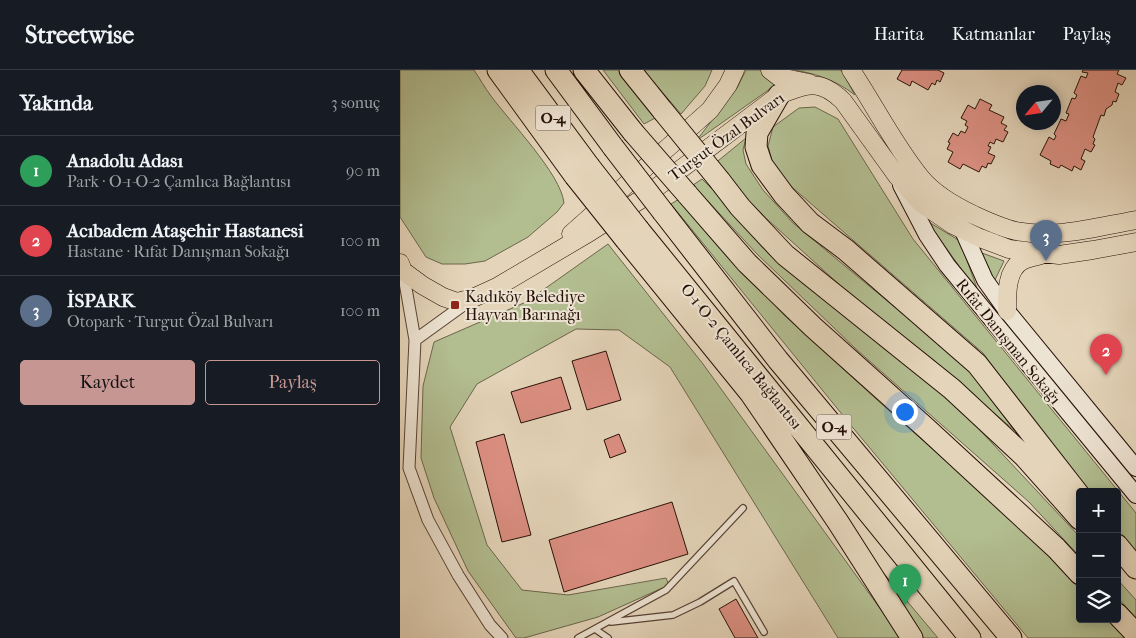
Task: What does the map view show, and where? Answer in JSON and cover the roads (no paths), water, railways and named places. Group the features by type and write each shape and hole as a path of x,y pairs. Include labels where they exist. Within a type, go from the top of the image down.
{"highway":[{"path":"498,70 633,235 751,394 838,522 912,638"},
{"name":"O-4","path":"518,70 582,171"},
{"name":"O-1-O-2 Çamlıca Bağlantısı","path":"556,70 613,147 778,360 1011,638"},
{"path":"584,70 633,132 746,263 1041,535 1076,570"},
{"path":"630,70 740,206 785,255 952,389 1024,456 1076,514"},
{"path":"779,95 757,132 756,147 762,165 784,195 810,223 846,250 978,364 1076,491"},
{"name":"O-1-O-2 Çamlıca Bağlantısı","path":"633,235 970,638"},
{"path":"1121,550 1136,568"},
{"path":"1121,566 1136,583"},
{"path":"1121,618 1136,634"}],"main road":[{"path":"401,267 422,285 443,297 458,302 473,298 497,287 540,261 710,110 728,85 735,70"},
{"path":"770,70 779,77 816,84 832,91 843,101 897,176 921,203 962,229 1009,249 1059,255 1136,242"},
{"path":"851,70 922,180 952,205 988,222 1016,231 1050,234 1087,230 1136,220"},
{"name":"Turgut Özal Bulvarı","path":"540,261 640,200 779,95 816,84"},
{"path":"1006,310 1007,289 1012,273 1021,261 1046,253"}],"street":[{"name":"Rıfat Danışman Sokağı","path":"897,176 926,235 947,264 1136,496"},
{"name":"Rıfat Danışman Sokağı","path":"952,205 985,280 1006,310 1136,468"},
{"path":"401,267 416,340 410,468 428,520 469,592 490,625 502,638"},
{"path":"416,340 473,298"}],"lane":[{"path":"578,638 666,590 743,508"},
{"path":"606,622 672,616 700,602 734,581 764,632"},
{"path":"595,629 608,638"}],"place":[{"name":"İSPARK","path":"1046,261"},
{"name":"Kadıköy Belediye Hayvan Barınağı","path":"455,305"},
{"name":"Acıbadem Ataşehir Hastanesi","path":"1106,375"},
{"name":"Anadolu Adası","path":"905,605"}]}
